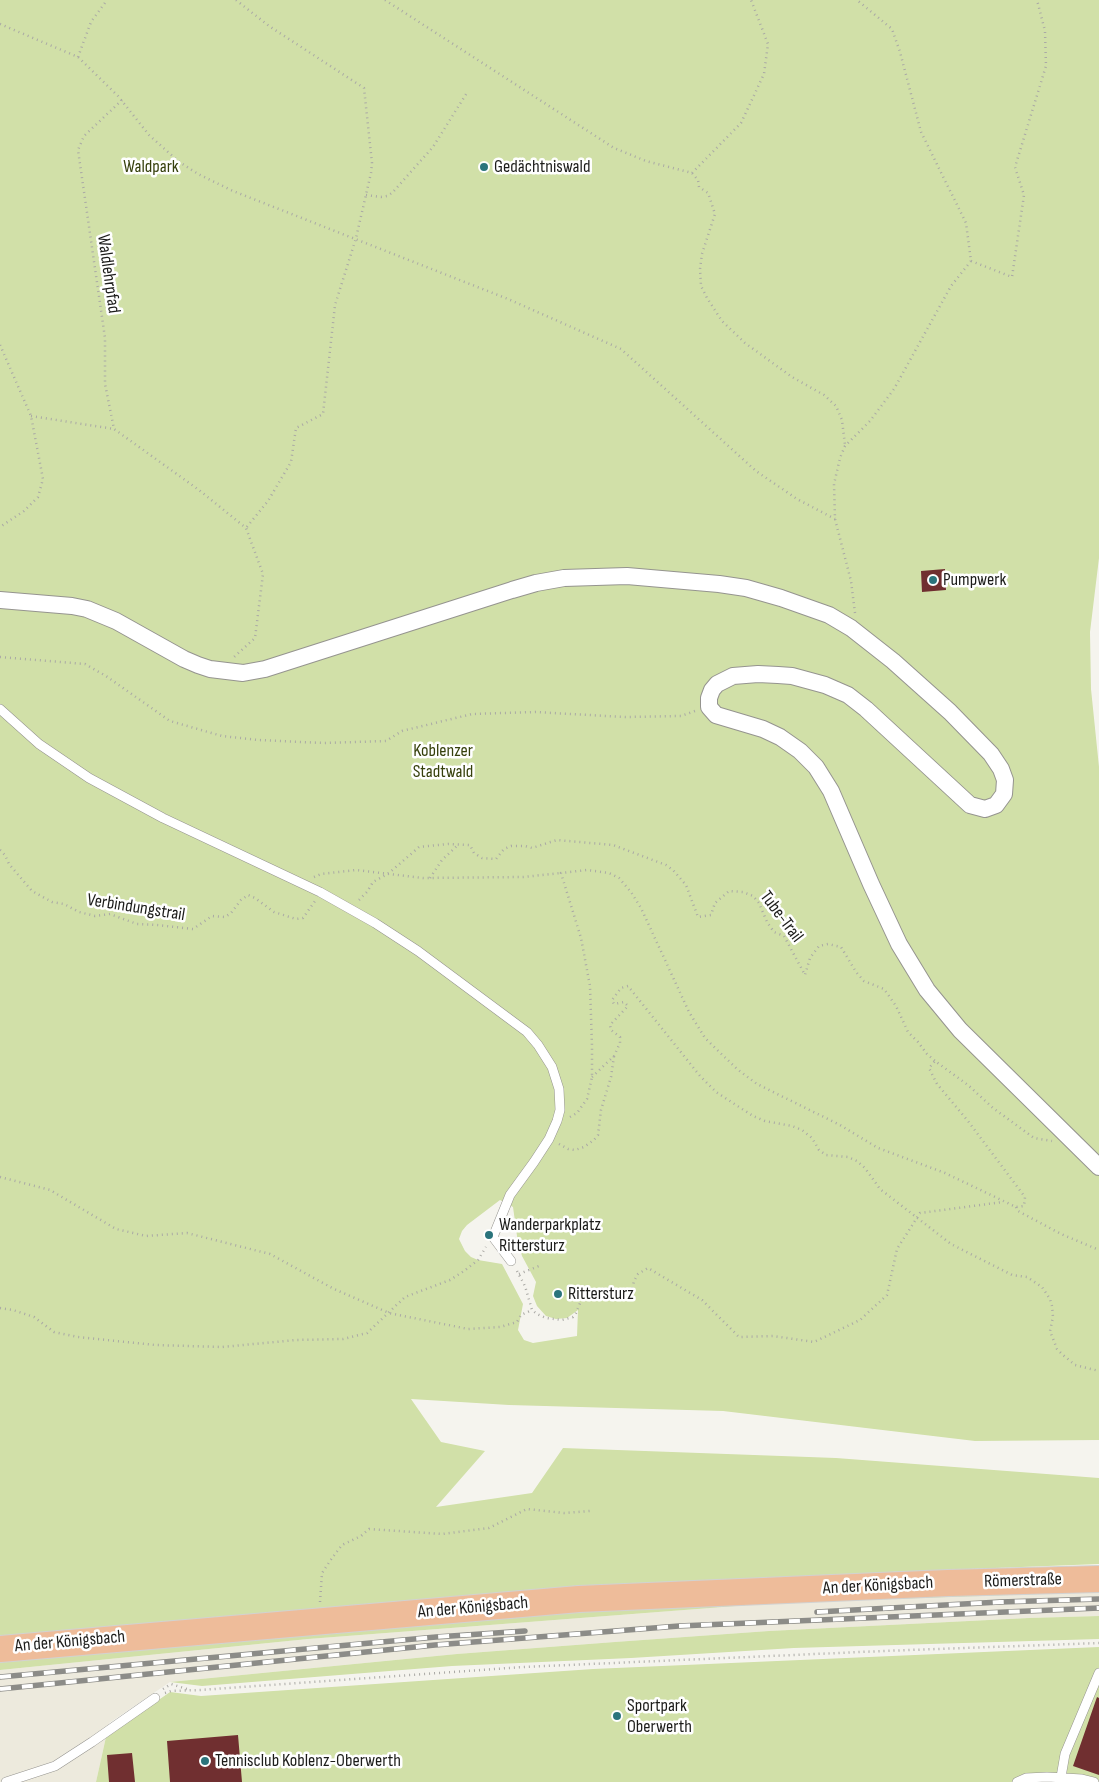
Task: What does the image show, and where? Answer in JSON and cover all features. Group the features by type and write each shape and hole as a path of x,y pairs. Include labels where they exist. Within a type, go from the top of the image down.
{"main road":[{"name":"Römerstraße","path":"948,1583 1099,1579"},
{"name":"An der Königsbach","path":"0,1649 579,1599 948,1583"}],"street":[{"path":"0,600 72,606 87,610 116,620 198,665 216,670 243,672 265,669 543,581 580,577 627,576 693,581 746,588 811,607 829,615 872,643 925,689 975,736 991,754 1001,769 1005,780 1004,794 996,805 985,809 970,805 866,709 848,695 825,685 778,675 733,676 720,682 712,690 709,698 710,707 716,715 763,729 780,737 800,751 816,767 831,791 899,944 927,990 973,1043 1099,1166"}],"lane":[{"path":"0,709 39,744 89,778 180,826 351,908 418,951 527,1032 545,1055 556,1078 561,1099 559,1117 549,1139 510,1195 493,1237 512,1261"},
{"path":"1061,1777 1065,1754 1099,1673"},
{"path":"6,1782 54,1766 155,1698"},
{"path":"1017,1782 1026,1778 1038,1777 1061,1777 1094,1782"}],"path":[{"path":"78,57 91,22 108,0"},
{"path":"236,0 269,26 364,88 372,163 356,238 335,304 323,414 296,428 291,462 268,501 246,528"},
{"path":"385,0 614,148 646,161 692,173 698,180 699,187 708,193 715,214 702,254 700,269 701,286 706,298 722,321 745,343 792,377 824,395 836,406 842,420 845,446"},
{"path":"692,173 741,122 764,74 768,44 751,0"},
{"path":"851,628 855,622 854,595 835,519 834,484 838,466 845,446 870,421 894,389 951,286 971,261 966,223 921,132 892,29 857,0"},
{"path":"971,261 1012,277 1024,195 1015,167 1046,66 1045,31 1037,0"},
{"path":"0,24 78,57 122,100 149,135 187,168 233,190 508,299 621,349 756,472 797,499 835,519"},
{"path":"366,196 381,197 392,193 434,147 468,91"},
{"name":"Waldlehrpfad","path":"114,429 105,384 105,338 78,150 84,136 122,100"},
{"path":"0,345 31,416 43,479 38,497 24,511 0,527"},
{"path":"31,416 114,429 199,490 246,528 263,574 255,638 247,644"},
{"path":"0,657 85,664 106,676 170,722 222,736 258,740 386,741 402,731 472,714 535,712 625,717 681,716 710,707"},
{"name":"Tube-Trail","path":"351,908 367,892 373,882 389,873 407,856 419,848 432,845 470,846 474,853 482,858 496,859 504,849 511,846 532,848 557,840 613,845 666,865 673,870 686,885 698,917 710,915 715,903 729,891 743,892 753,896 759,903 767,922 774,932 784,936 805,975 810,958 819,946 828,944 841,947 856,972 864,981 884,989 896,1006 908,1032 935,1061"},
{"path":"430,878 442,860 459,845"},
{"name":"Verbindungstrail","path":"0,850 6,855 9,864 32,891 52,902 64,904 80,912 95,916 110,914 137,924 193,929 212,916 225,917 248,895 274,912 296,919 303,918 320,892"},
{"path":"302,883 321,874 356,870 430,878 523,877 587,870 609,873 619,878 641,908 689,1012 705,1038 737,1069 757,1084 840,1125 870,1144 945,1173 1016,1208 1018,1211 1061,1234 1099,1250"},
{"path":"559,1117 569,1118 583,1106 587,1099 592,1077 590,986 581,938 561,873"},
{"path":"549,1139 568,1149 575,1150 584,1147 598,1136 601,1110 611,1076 614,1056 620,1040 618,1035 611,1030 610,1025 628,1006 624,1002 614,1004 612,1000 621,988 625,986 629,988 700,1076 716,1092 753,1116 765,1121 792,1126 802,1130 812,1138 819,1150 826,1155 857,1161 865,1168 880,1189 951,1244 1012,1275 1027,1277 1042,1287 1052,1306 1053,1317 1050,1331 1057,1349 1070,1362 1082,1368 1099,1372"},
{"path":"592,1077 614,1056"},
{"path":"1016,1208 1024,1206 1025,1197 968,1121 937,1084 929,1068 935,1061 1034,1138 1052,1141 1065,1132"},
{"path":"0,1177 50,1190 116,1229 146,1236 187,1233 270,1254 334,1289 389,1313 468,1329 500,1327 518,1323 521,1315 532,1310"},
{"path":"539,1266 519,1274 525,1286 532,1310 546,1318 566,1320 576,1313 583,1296 611,1293 627,1297 631,1295 634,1281 638,1274 648,1268 702,1300 739,1337 773,1336 814,1342 860,1320 887,1295 897,1249 920,1213 1004,1202"},
{"path":"0,1308 34,1317 54,1332 78,1337 155,1345 222,1348 296,1340 343,1339 367,1333 405,1297 450,1280 464,1271 478,1260 493,1237"},
{"path":"320,1621 319,1607 322,1574 342,1544 361,1536 369,1529 442,1534 489,1528 527,1509 564,1512 590,1511"},
{"path":"155,1698 171,1691 533,1667 1099,1643"},
{"path":"155,1698 165,1687 171,1684 191,1690"}],"shaded area":[{"path":"1099,1592 1099,1616 769,1631 457,1654 170,1682 109,1723 96,1782 0,1782 0,1670 308,1639 775,1603"}],"green space":[{"name":"Koblenzer Stadtwald","path":"0,0 1099,0 1099,558 1090,632 1091,689 1099,767 1099,1440 975,1441 723,1411 509,1405 411,1399 441,1442 485,1451 436,1507 532,1493 563,1448 836,1458 1099,1478 1099,1564 892,1572 678,1584 0,1643","holes":["500,1200 513,1207 518,1243 522,1256 536,1282 533,1296 537,1306 546,1316 556,1319 567,1318 578,1310 577,1336 533,1343 524,1340 518,1330 523,1304 502,1264 471,1257 465,1251 459,1239 467,1225"]},
{"path":"1099,1592 775,1603 308,1639 0,1670 0,1659 384,1623 876,1593"},
{"path":"1099,1616 1099,1639 794,1648 452,1666 202,1686 170,1682 457,1654 769,1631"},
{"name":"Sportpark Oberwerth","path":"1099,1647 1099,1782 96,1782 106,1737 170,1692 201,1696 593,1669"}],"building":[{"name":"Pumpwerk","path":"945,569 946,590 922,592 921,571"},
{"path":"1097,1697 1099,1698 1099,1775 1073,1766"},
{"name":"Tennisclub Koblenz-Oberwerth","path":"238,1735 242,1782 170,1782 167,1741"},
{"path":"132,1753 135,1782 109,1782 107,1755"}],"railway":[{"path":"817,1612 1000,1602 1099,1599"},
{"path":"0,1689 435,1645 679,1626 1099,1608"},
{"path":"0,1677 436,1637 525,1631"}],"place":[{"name":"Gedächtniswald","path":"484,167"},
{"name":"Pumpwerk","path":"933,580"},
{"name":"Wanderparkplatz Rittersturz","path":"489,1235"},
{"name":"Rittersturz","path":"558,1294"},
{"name":"Sportpark Oberwerth","path":"617,1716"},
{"name":"Tennisclub Koblenz-Oberwerth","path":"205,1761"}],"park label":[{"name":"Waldpark","path":"151,167"}]}
